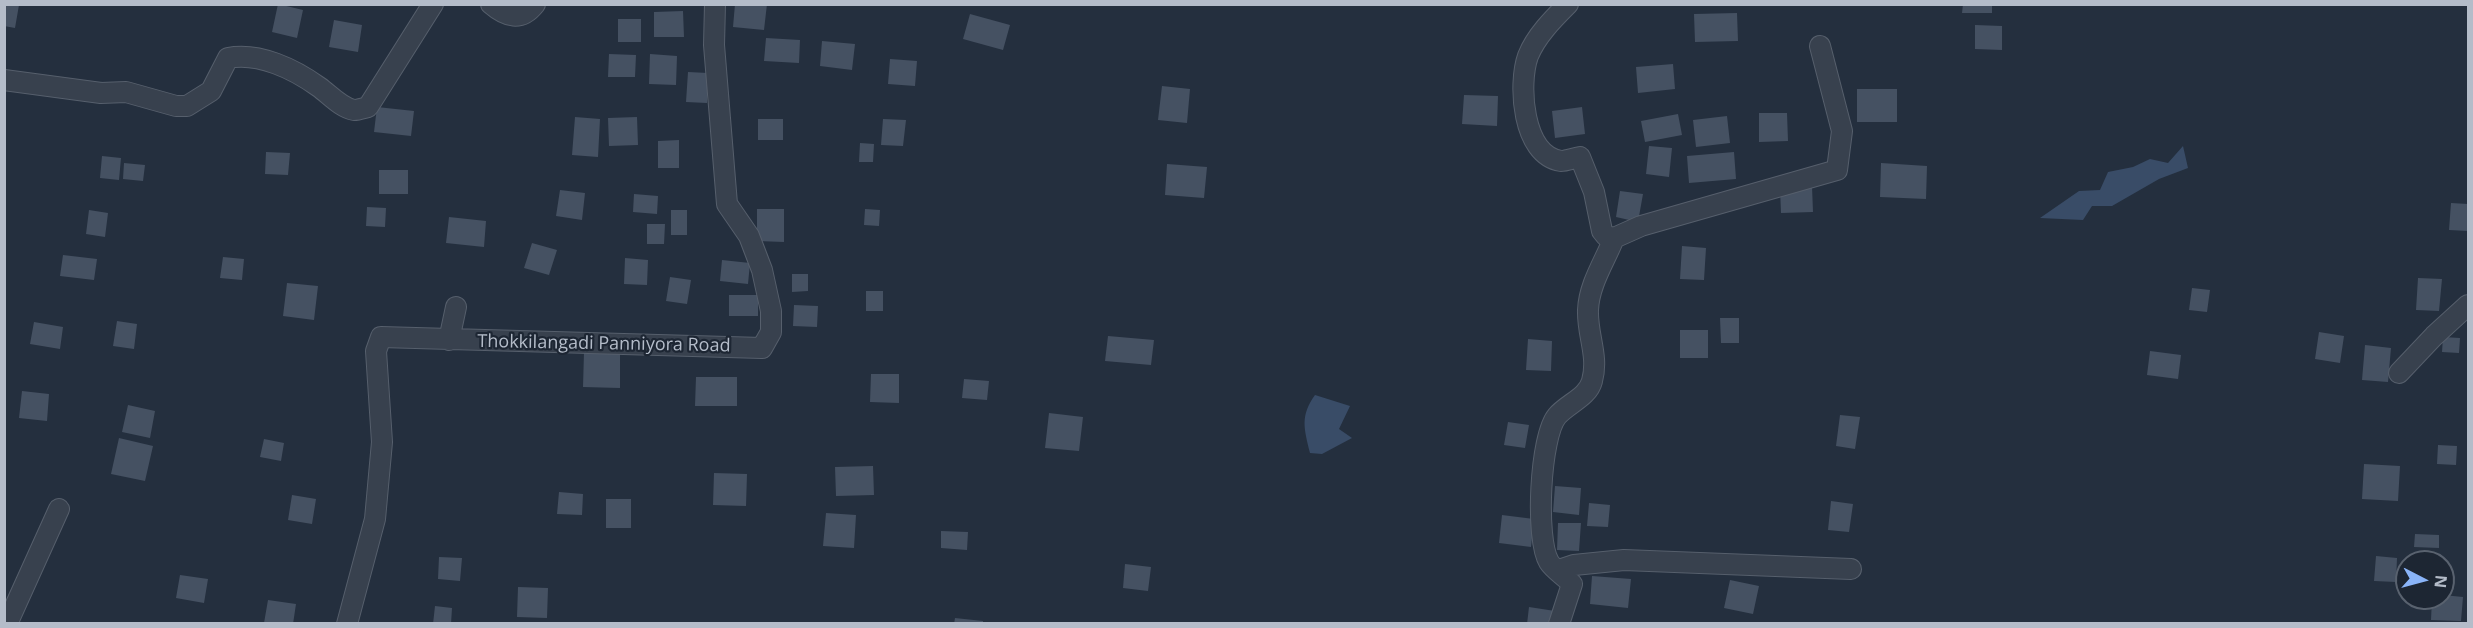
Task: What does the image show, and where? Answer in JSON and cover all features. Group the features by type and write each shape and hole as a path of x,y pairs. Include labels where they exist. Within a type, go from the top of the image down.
{"street":[{"path":"4,80 101,93 126,92 176,106 187,106 211,91 228,58 241,56 261,58 316,85 343,105 354,110 368,107 433,4"},
{"path":"491,4 504,16 514,17 529,13 536,4"},
{"name":"Thokkilangadi Panniyora Road","path":"347,624 375,519 382,442 376,351 381,337 762,348 771,332 771,311 762,270 749,236 728,204 714,45 715,4"},
{"path":"1568,4 1546,26 1528,54 1522,77 1524,110 1533,137 1546,153 1561,161 1580,158 1594,192 1602,231 1606,236 1614,238 1652,223 1838,170 1842,131 1820,46"},
{"path":"1559,624 1572,584 1550,563 1543,546 1542,490 1545,441 1549,428 1558,415 1586,392 1592,383 1595,351 1589,323 1590,291 1614,238"},
{"path":"2398,373 2434,336 2469,305"},
{"path":"449,340 456,307"},
{"path":"8,624 59,509"},
{"path":"1559,570 1574,565 1624,560 1851,569"}],"water":[{"path":"2183,146 2188,168 2159,179 2112,206 2092,206 2083,220 2040,218 2079,191 2100,190 2108,172 2133,167 2150,159 2168,163"},
{"path":"1315,395 1350,406 1339,429 1352,438 1322,454 1310,453 1305,429 1307,409"}],"building":[{"path":"4,4 19,5 15,28 4,26"},
{"path":"278,4 303,10 297,38 272,32"},
{"path":"735,4 767,4 764,30 733,27"},
{"path":"1963,4 1992,4 1992,13 1962,13"},
{"path":"683,11 684,37 654,37 654,12"},
{"path":"1737,13 1738,41 1695,42 1694,14"},
{"path":"970,14 1010,25 1003,50 963,39"},
{"path":"618,19 641,19 641,42 618,42"},
{"path":"334,20 362,25 358,52 329,47"},
{"path":"1975,25 2002,26 2002,50 1975,49"},
{"path":"766,38 800,40 799,63 764,61"},
{"path":"822,41 855,44 852,70 820,66"},
{"path":"609,54 636,55 635,77 608,77"},
{"path":"650,54 677,56 676,85 649,84"},
{"path":"890,59 917,61 915,86 888,84"},
{"path":"1673,64 1675,89 1638,93 1636,67"},
{"path":"688,72 708,73 707,103 686,102"},
{"path":"1162,86 1190,89 1187,123 1158,120"},
{"path":"1857,89 1897,89 1897,122 1857,122"},
{"path":"1464,95 1498,96 1497,126 1462,124"},
{"path":"377,107 414,111 411,136 374,132"},
{"path":"1582,107 1585,134 1555,138 1552,111"},
{"path":"1759,113 1787,113 1788,141 1759,142"},
{"path":"1678,114 1682,135 1645,142 1641,121"},
{"path":"1727,116 1730,143 1696,147 1693,120"},
{"path":"575,117 600,119 598,157 572,155"},
{"path":"637,117 638,145 609,146 608,118"},
{"path":"758,119 783,119 783,140 758,140"},
{"path":"883,119 906,120 903,146 881,145"},
{"path":"679,140 679,168 658,168 658,141"},
{"path":"860,143 874,144 873,162 859,162"},
{"path":"1649,146 1672,148 1669,177 1646,174"},
{"path":"266,152 290,153 288,175 265,174"},
{"path":"1734,152 1736,179 1689,183 1687,156"},
{"path":"102,156 121,158 119,180 100,178"},
{"path":"124,163 145,165 143,181 123,179"},
{"path":"1881,163 1927,166 1926,199 1880,197"},
{"path":"1167,164 1207,167 1204,198 1165,195"},
{"path":"379,170 408,170 408,194 379,194"},
{"path":"1812,186 1813,212 1781,213 1780,188"},
{"path":"560,190 585,193 582,220 556,216"},
{"path":"1620,191 1643,194 1638,222 1616,217"},
{"path":"634,194 658,196 657,214 633,212"},
{"path":"2451,203 2468,204 2468,231 2449,230"},
{"path":"367,207 386,208 385,227 366,226"},
{"path":"757,209 784,209 784,242 757,241"},
{"path":"865,209 880,210 879,226 864,225"},
{"path":"89,210 108,213 105,237 86,234"},
{"path":"671,210 687,210 687,235 671,235"},
{"path":"449,217 486,221 484,247 446,243"},
{"path":"647,224 665,224 664,244 647,244"},
{"path":"532,243 557,250 549,275 524,268"},
{"path":"1682,246 1706,248 1704,280 1680,279"},
{"path":"63,255 97,259 94,280 60,276"},
{"path":"223,257 244,259 242,280 220,278"},
{"path":"625,258 648,260 647,285 624,284"},
{"path":"722,260 750,263 748,284 720,281"},
{"path":"792,274 808,274 808,291 792,292"},
{"path":"670,277 691,280 687,304 666,301"},
{"path":"2418,278 2442,279 2439,311 2416,310"},
{"path":"287,283 318,286 314,320 283,316"},
{"path":"2192,288 2210,290 2207,312 2189,310"},
{"path":"866,291 883,291 883,311 866,311"},
{"path":"729,295 758,295 758,316 729,316"},
{"path":"794,305 818,306 817,327 793,326"},
{"path":"1720,318 1739,318 1739,343 1721,343"},
{"path":"117,321 137,324 134,349 113,346"},
{"path":"34,322 63,327 60,349 30,344"},
{"path":"1680,330 1708,330 1708,358 1680,358"},
{"path":"2319,332 2344,336 2340,363 2315,359"},
{"path":"1108,336 1154,340 1151,365 1105,361"},
{"path":"2443,337 2460,338 2459,353 2442,352"},
{"path":"1528,339 1552,341 1551,371 1526,370"},
{"path":"2365,345 2391,348 2388,382 2362,380"},
{"path":"2150,351 2181,355 2178,379 2147,375"},
{"path":"584,352 620,352 620,388 583,387"},
{"path":"871,374 899,374 899,403 870,402"},
{"path":"696,377 737,377 737,406 695,406"},
{"path":"964,379 989,381 987,400 962,398"},
{"path":"22,391 49,394 47,421 19,418"},
{"path":"128,405 155,411 150,438 122,432"},
{"path":"1049,413 1083,417 1079,451 1045,448"},
{"path":"1840,415 1860,417 1855,449 1836,446"},
{"path":"1508,422 1529,425 1525,448 1504,445"},
{"path":"119,438 153,446 145,481 111,474"},
{"path":"264,439 284,443 281,461 260,457"},
{"path":"2438,445 2457,446 2456,465 2437,464"},
{"path":"2364,464 2400,466 2398,501 2362,499"},
{"path":"873,466 874,495 836,496 835,467"},
{"path":"714,473 747,474 746,506 713,505"},
{"path":"1555,486 1581,488 1579,515 1553,512"},
{"path":"559,492 583,494 582,515 557,514"},
{"path":"292,495 316,499 312,524 288,520"},
{"path":"606,499 631,499 631,528 606,528"},
{"path":"1831,501 1853,504 1849,532 1828,530"},
{"path":"1589,503 1610,505 1608,527 1587,526"},
{"path":"826,513 856,515 854,548 823,546"},
{"path":"1502,515 1534,519 1531,547 1499,543"},
{"path":"1558,523 1581,523 1579,551 1557,550"},
{"path":"941,531 968,532 967,550 941,548"},
{"path":"2415,534 2439,535 2439,548 2414,547"},
{"path":"2376,556 2395,558 2395,582 2374,581"},
{"path":"439,557 462,558 460,581 438,579"},
{"path":"1125,564 1151,567 1148,591 1123,588"},
{"path":"180,575 208,579 204,603 176,598"},
{"path":"1592,576 1631,579 1628,608 1590,604"},
{"path":"1730,580 1759,586 1753,614 1724,608"},
{"path":"518,587 548,588 547,618 517,617"},
{"path":"2455,596 2463,597 2461,621 2431,620 2431,610 2455,610"},
{"path":"268,600 296,604 293,624 264,623"},
{"path":"435,606 452,608 451,624 433,624"},
{"path":"1529,607 1555,611 1553,624 1527,624"},
{"path":"955,618 983,621 983,624 954,624"}]}
